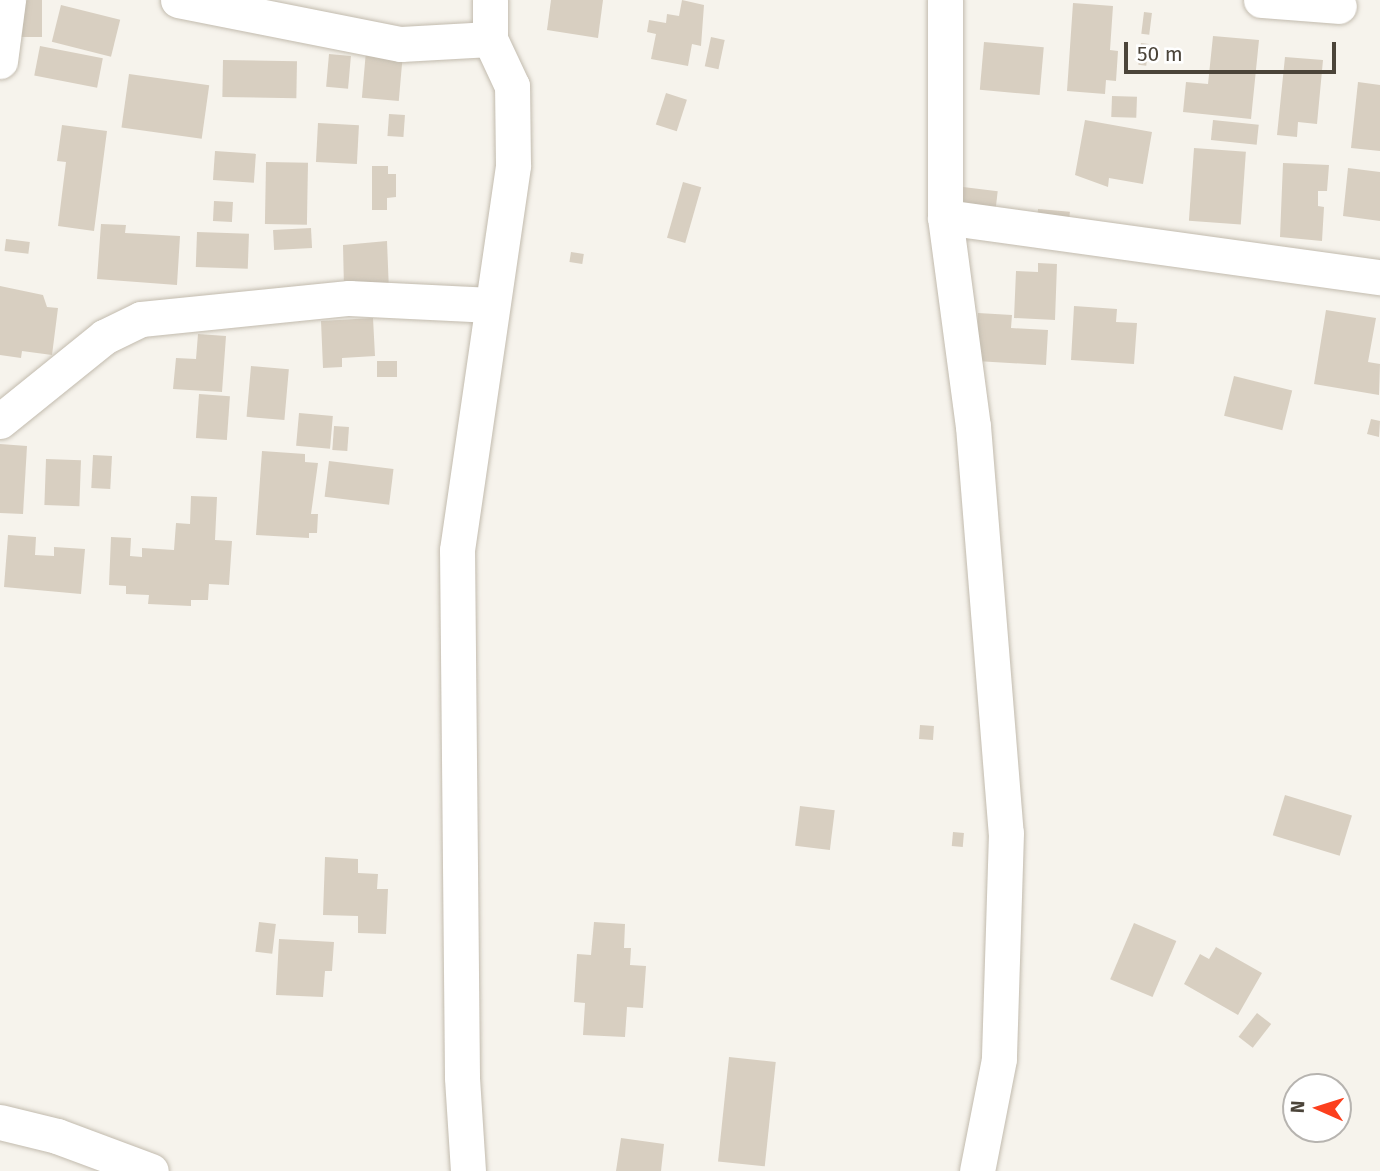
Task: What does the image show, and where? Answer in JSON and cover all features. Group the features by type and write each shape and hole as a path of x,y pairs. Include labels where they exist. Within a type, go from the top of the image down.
{"street":[{"path":"0,61 8,0"},
{"path":"177,0 401,44 490,39"},
{"path":"468,1171 462,1064 457,550 492,305 502,254 513,152 512,86 490,39 490,0"},
{"path":"945,0 945,217 972,426 1006,833 999,1059 977,1171"},
{"path":"1261,0 1339,6"},
{"path":"945,217 1380,277"},
{"path":"0,421 104,337 141,319 349,298 492,305"},
{"path":"0,1122 57,1136 151,1171"}],"building":[{"path":"12,0 42,0 42,37 12,37"},
{"path":"551,0 603,0 598,38 547,30"},
{"path":"682,0 704,5 701,46 692,44 688,66 651,59 656,34 647,32 649,20 666,23 667,14 679,16"},
{"path":"1073,3 1113,6 1110,50 1118,51 1116,81 1106,80 1105,94 1067,91"},
{"path":"61,5 120,20 111,57 52,42"},
{"path":"1144,12 1152,13 1149,35 1141,34"},
{"path":"1213,36 1259,40 1251,119 1183,112 1186,82 1208,84"},
{"path":"711,37 725,40 718,69 705,66"},
{"path":"984,42 1044,47 1040,95 980,90"},
{"path":"1141,43 1149,44 1146,66 1138,65"},
{"path":"40,46 103,58 97,88 34,75"},
{"path":"366,51 403,54 399,101 362,98"},
{"path":"329,54 351,56 348,89 326,87"},
{"path":"1285,57 1323,60 1317,124 1298,122 1297,137 1277,135"},
{"path":"223,60 297,61 296,98 222,97"},
{"path":"129,74 209,85 202,139 121,127"},
{"path":"1358,82 1380,85 1380,151 1351,148"},
{"path":"666,93 687,100 677,131 656,124"},
{"path":"1112,96 1137,97 1136,118 1111,117"},
{"path":"389,114 405,115 403,137 387,136"},
{"path":"1085,120 1152,132 1143,184 1109,178 1108,187 1075,175"},
{"path":"1213,120 1259,125 1257,145 1211,140"},
{"path":"318,123 359,125 357,164 316,162"},
{"path":"62,125 107,131 94,231 58,226 66,162 57,161"},
{"path":"1194,148 1246,152 1241,224 1189,221"},
{"path":"215,151 256,154 254,183 213,180"},
{"path":"266,162 308,163 307,225 265,224"},
{"path":"1283,163 1329,165 1327,191 1318,191 1318,206 1324,207 1322,241 1280,237"},
{"path":"372,166 388,166 388,174 396,174 396,197 387,198 387,210 372,210"},
{"path":"1348,168 1380,172 1380,221 1343,216"},
{"path":"683,182 701,187 685,243 667,238"},
{"path":"963,187 998,191 994,218 960,214"},
{"path":"214,201 233,202 232,222 213,221"},
{"path":"1038,209 1070,212 1069,227 1037,224"},
{"path":"101,224 126,225 125,233 180,236 177,285 97,279"},
{"path":"311,228 312,248 274,250 273,230"},
{"path":"197,232 249,234 248,269 196,267"},
{"path":"6,239 30,242 28,254 5,251"},
{"path":"387,241 389,292 344,289 343,245"},
{"path":"571,252 584,254 582,264 569,262"},
{"path":"1038,263 1057,264 1055,320 1014,318 1016,271 1038,272"},
{"path":"0,286 43,295 47,307 58,308 52,355 22,351 21,358 0,355"},
{"path":"1074,306 1117,309 1116,322 1137,323 1134,364 1071,360"},
{"path":"1326,310 1376,318 1368,362 1380,364 1379,395 1314,384"},
{"path":"978,313 1012,315 1011,328 1048,330 1046,365 976,361"},
{"path":"373,318 375,356 342,358 342,367 323,368 321,321"},
{"path":"198,334 226,336 222,392 173,389 176,358 196,359"},
{"path":"377,361 397,361 397,377 377,377"},
{"path":"251,366 289,369 284,420 247,417"},
{"path":"1234,376 1292,391 1282,430 1224,416"},
{"path":"199,394 230,396 227,440 196,438"},
{"path":"299,413 333,416 330,449 296,446"},
{"path":"1371,419 1380,421 1379,437 1367,434"},
{"path":"334,426 349,427 347,451 332,450"},
{"path":"0,444 27,446 23,514 0,513"},
{"path":"262,451 305,454 305,462 318,463 311,514 318,514 317,533 309,533 309,538 256,535"},
{"path":"93,455 112,456 110,489 91,488"},
{"path":"46,459 81,460 79,506 44,505"},
{"path":"329,461 394,469 389,505 325,497"},
{"path":"191,496 217,497 215,540 232,541 229,585 209,584 208,600 191,600 191,606 148,604 149,595 126,594 126,586 109,585 111,537 131,538 130,556 142,557 142,548 174,550 176,523 190,524"},
{"path":"8,535 36,537 35,555 54,556 54,547 85,549 81,594 4,587"},
{"path":"920,725 934,726 933,740 919,739"},
{"path":"1285,795 1352,815 1340,856 1273,835"},
{"path":"800,806 835,810 830,850 795,846"},
{"path":"953,832 964,833 963,847 952,846"},
{"path":"325,857 358,859 358,873 378,874 377,889 388,889 386,934 358,933 358,916 323,915"},
{"path":"259,922 276,924 272,954 255,952"},
{"path":"594,922 625,924 624,948 631,948 630,965 646,966 643,1008 627,1007 625,1037 583,1035 585,1003 574,1002 577,954 591,955"},
{"path":"1134,923 1176,941 1153,997 1110,979"},
{"path":"279,939 334,942 332,971 325,971 323,997 276,995"},
{"path":"1216,947 1262,973 1238,1015 1184,984 1200,954 1209,959"},
{"path":"1257,1013 1271,1024 1253,1048 1239,1037"},
{"path":"729,1057 776,1062 765,1166 718,1161"},
{"path":"621,1138 664,1144 661,1171 616,1171"}]}
